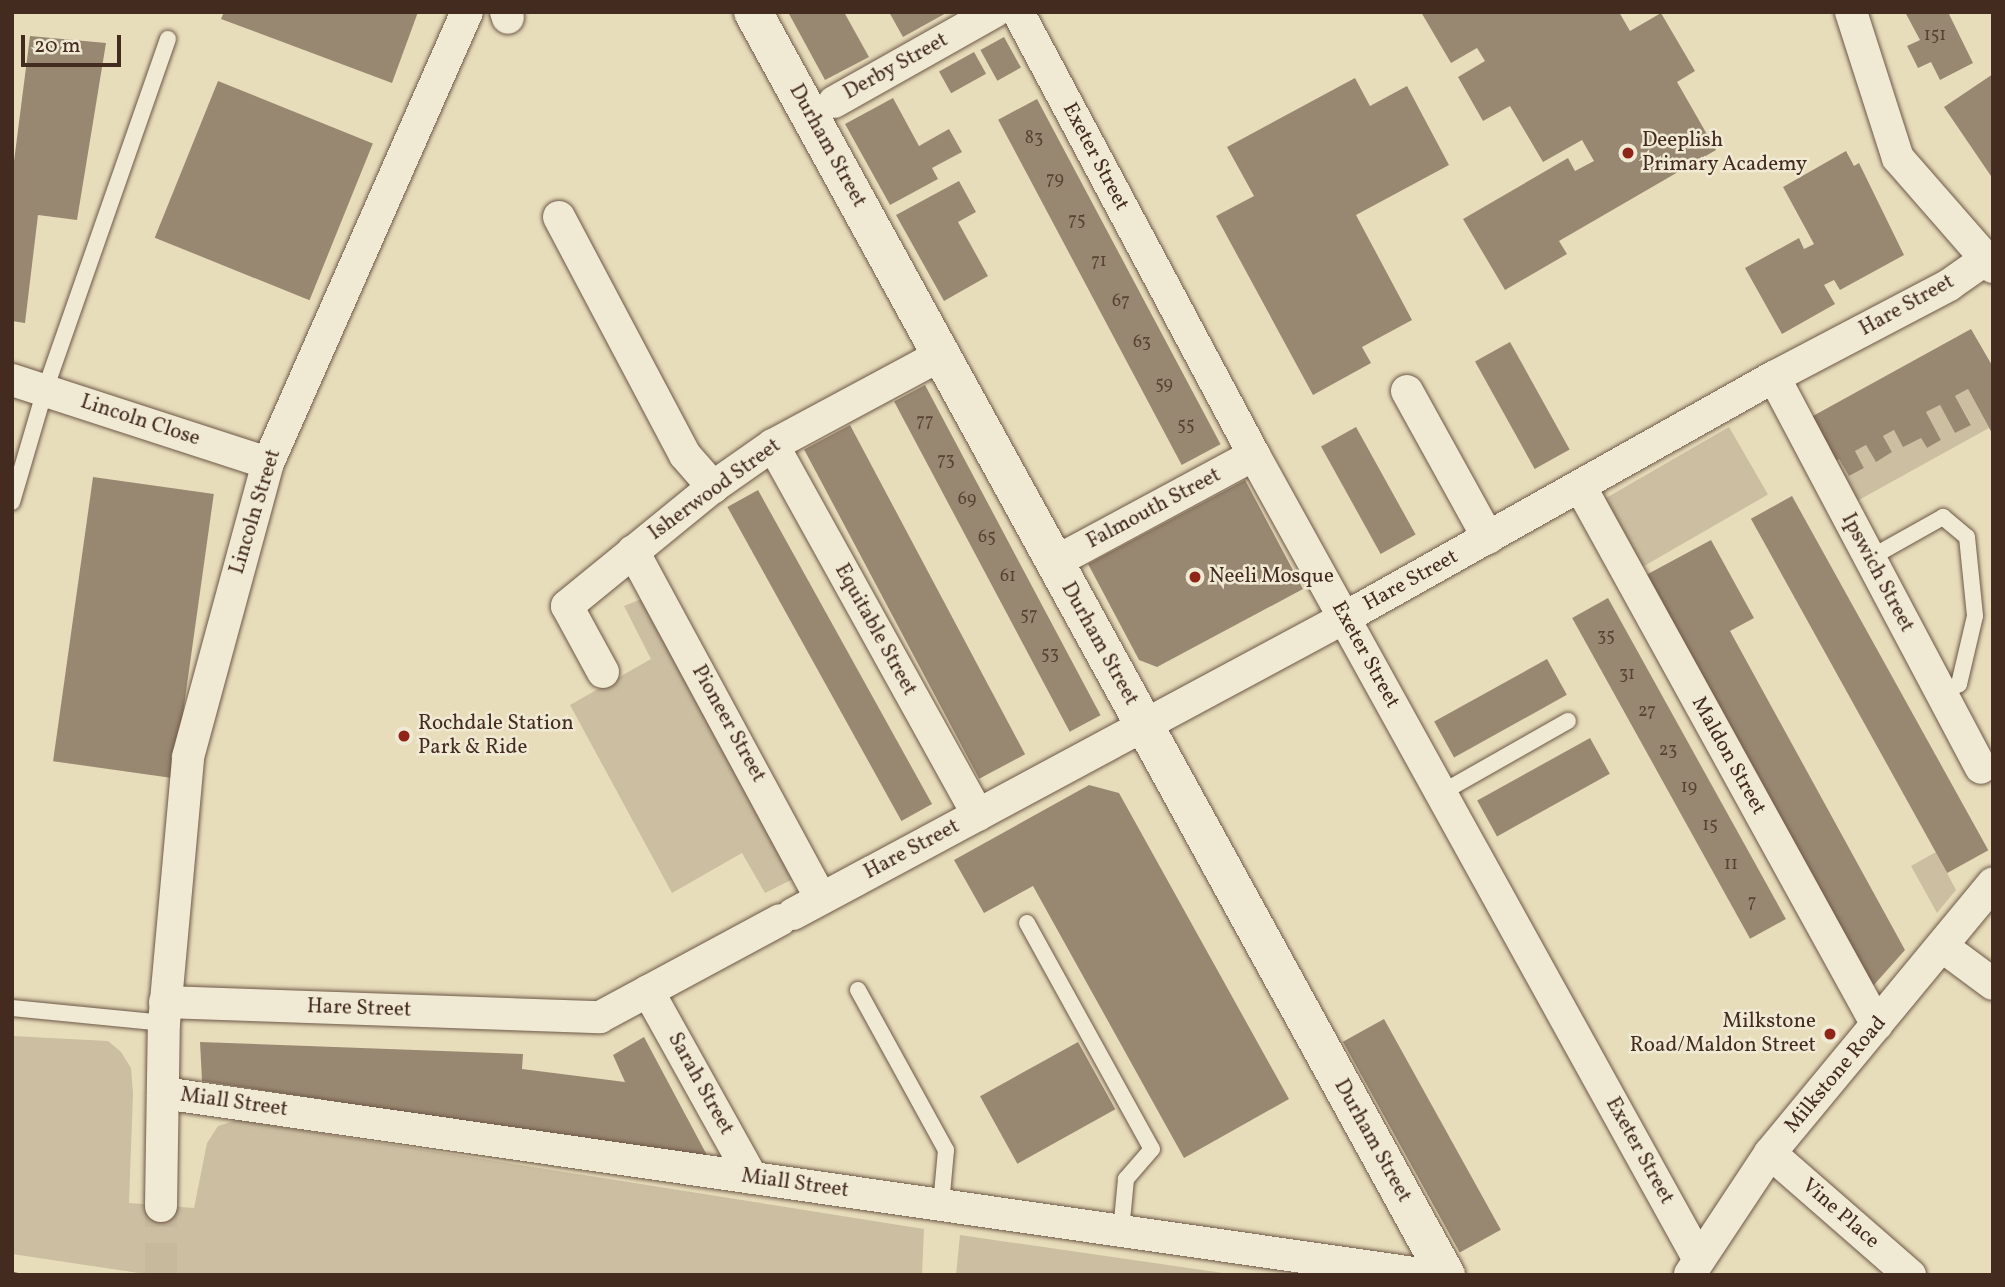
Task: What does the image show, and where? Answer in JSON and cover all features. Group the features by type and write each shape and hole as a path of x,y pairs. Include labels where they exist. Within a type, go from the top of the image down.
{"main road":[{"name":"Durham Street","path":"753,12 1446,1275"}],"street":[{"name":"Lincoln Street","path":"161,1206 164,1013 188,757 268,463 467,12"},
{"name":"Derby Street","path":"834,102 994,12"},
{"name":"Exeter Street","path":"1018,12 1254,455 1441,793 1694,1266"},
{"path":"1851,12 1898,158 1989,263"},
{"path":"559,217 685,455 713,487"},
{"name":"Hare Street","path":"164,1013 600,1017 1344,618 1774,377 1989,263"},
{"name":"Isherwood Street","path":"603,672 567,606 713,487 773,445 941,355"},
{"name":"Ipswich Street","path":"1774,377 1981,768"},
{"name":"Lincoln Close","path":"12,380 268,463"},
{"path":"1407,391 1488,538"},
{"name":"Equitable Street","path":"773,445 978,815"},
{"name":"Falmouth Street","path":"1055,562 1254,455"},
{"name":"Maldon Street","path":"1580,486 1877,1025"},
{"name":"Pioneer Street","path":"633,551 821,898"},
{"name":"Milkstone Road","path":"1694,1266 1770,1153 1943,947 1993,883"},
{"path":"1943,947 1993,984"},
{"name":"Sarah Street","path":"648,991 752,1178"},
{"name":"Miall Street","path":"163,1093 1427,1275"},
{"name":"Vine Place","path":"1770,1153 1910,1275"}],"lane":[{"path":"12,502 45,390 168,39"},
{"path":"1870,558 1943,517 1967,537 1975,617 1959,684 1941,693"},
{"path":"1441,793 1568,721"},
{"path":"1027,923 1152,1149 1126,1179 1121,1231"},
{"path":"858,990 946,1150 941,1205"},
{"path":"12,1008 164,1013"}],"shaded area":[{"path":"1968,389 1989,428 1848,506 1827,466 1839,459 1849,476 1864,468 1855,451 1866,445 1876,461 1892,452 1883,436 1894,430 1921,438 1927,448 1941,440 1926,412 1940,405 1955,433 1971,424 1955,396"},
{"path":"1729,427 1768,495 1639,569 1600,502"},
{"path":"651,595 801,875 765,893 742,853 672,893 570,705 651,659 624,606"},
{"path":"1936,852 1956,890 1937,913 1911,866"},
{"path":"12,1036 108,1041 121,1052 131,1068 133,1094 129,1203 194,1208 207,1143 218,1126 237,1120 924,1229 922,1275 152,1275 12,1254"},
{"path":"960,1235 1237,1275 956,1275"}],"building":[{"path":"224,12 418,12 392,83 221,19"},
{"path":"788,12 844,12 869,57 825,80"},
{"path":"889,12 948,12 903,37"},
{"path":"1421,12 1619,12 1630,31 1661,13 1695,71 1677,82 1716,150 1559,241 1567,254 1505,290 1463,219 1568,158 1575,171 1594,161 1582,140 1543,162 1510,106 1483,121 1458,77 1485,61 1477,48 1451,63"},
{"path":"1905,12 1948,12 1973,63 1940,80 1931,62 1918,68 1907,46 1920,40"},
{"path":"30,36 106,43 77,220 38,215 25,323 12,321 12,177"},
{"path":"1004,37 1021,68 997,81 980,50"},
{"path":"974,52 986,74 951,93 939,71"},
{"path":"1993,74 1993,179 1944,107"},
{"path":"1355,78 1370,106 1407,86 1449,165 1356,215 1412,320 1362,347 1371,363 1313,395 1216,216 1254,196 1227,147"},
{"path":"218,81 373,144 310,300 155,238"},
{"path":"893,98 919,146 949,129 962,152 932,168 938,179 890,205 845,124"},
{"path":"1037,99 1221,444 1182,465 998,120"},
{"path":"1846,151 1854,166 1859,163 1904,255 1840,290 1834,280 1824,285 1835,304 1782,334 1745,268 1799,238 1804,249 1814,244 1783,187"},
{"path":"959,181 976,212 958,222 988,276 944,301 896,215"},
{"path":"1971,329 1993,367 1993,435 1968,389 1955,396 1971,425 1955,433 1940,405 1926,412 1941,440 1927,448 1921,438 1903,447 1894,430 1883,436 1892,452 1876,462 1866,445 1855,451 1864,468 1849,476 1839,459 1827,466 1802,422"},
{"path":"1510,342 1570,450 1535,469 1475,361"},
{"path":"925,385 1101,715 1070,732 894,401"},
{"path":"850,425 1025,754 979,779 804,449"},
{"path":"1356,427 1416,535 1381,554 1321,446"},
{"path":"93,477 214,494 174,778 53,761"},
{"name":"Neeli Mosque","path":"1245,480 1303,589 1157,667 1139,660 1088,564"},
{"path":"758,490 932,804 901,821 727,507"},
{"path":"1792,496 1988,850 1947,873 1751,519"},
{"path":"1711,540 1754,618 1730,631 1905,950 1873,986 1646,575"},
{"path":"1608,598 1786,919 1750,939 1572,618"},
{"path":"1547,659 1567,695 1454,757 1434,722"},
{"path":"1590,738 1610,774 1497,836 1477,801"},
{"path":"1089,785 1119,793 1289,1099 1184,1158 1033,886 984,913 954,860"},
{"path":"1384,1019 1501,1230 1460,1253 1343,1042"},
{"path":"644,1037 709,1159 202,1081 200,1042 523,1054 522,1069 625,1082 613,1055"},
{"path":"1078,1042 1115,1109 1017,1164 980,1096"}],"tunnel":[{"path":"161,1206 161,1275"}],"railway":[{"path":"12,1274 18,1275"}],"place":[{"name":"Deeplish Primary Academy","path":"1628,153"},
{"name":"Neeli Mosque","path":"1195,577"},
{"name":"Rochdale Station Park & Ride","path":"404,736"},
{"name":"Milkstone Road/Maldon Street","path":"1830,1034"}]}
